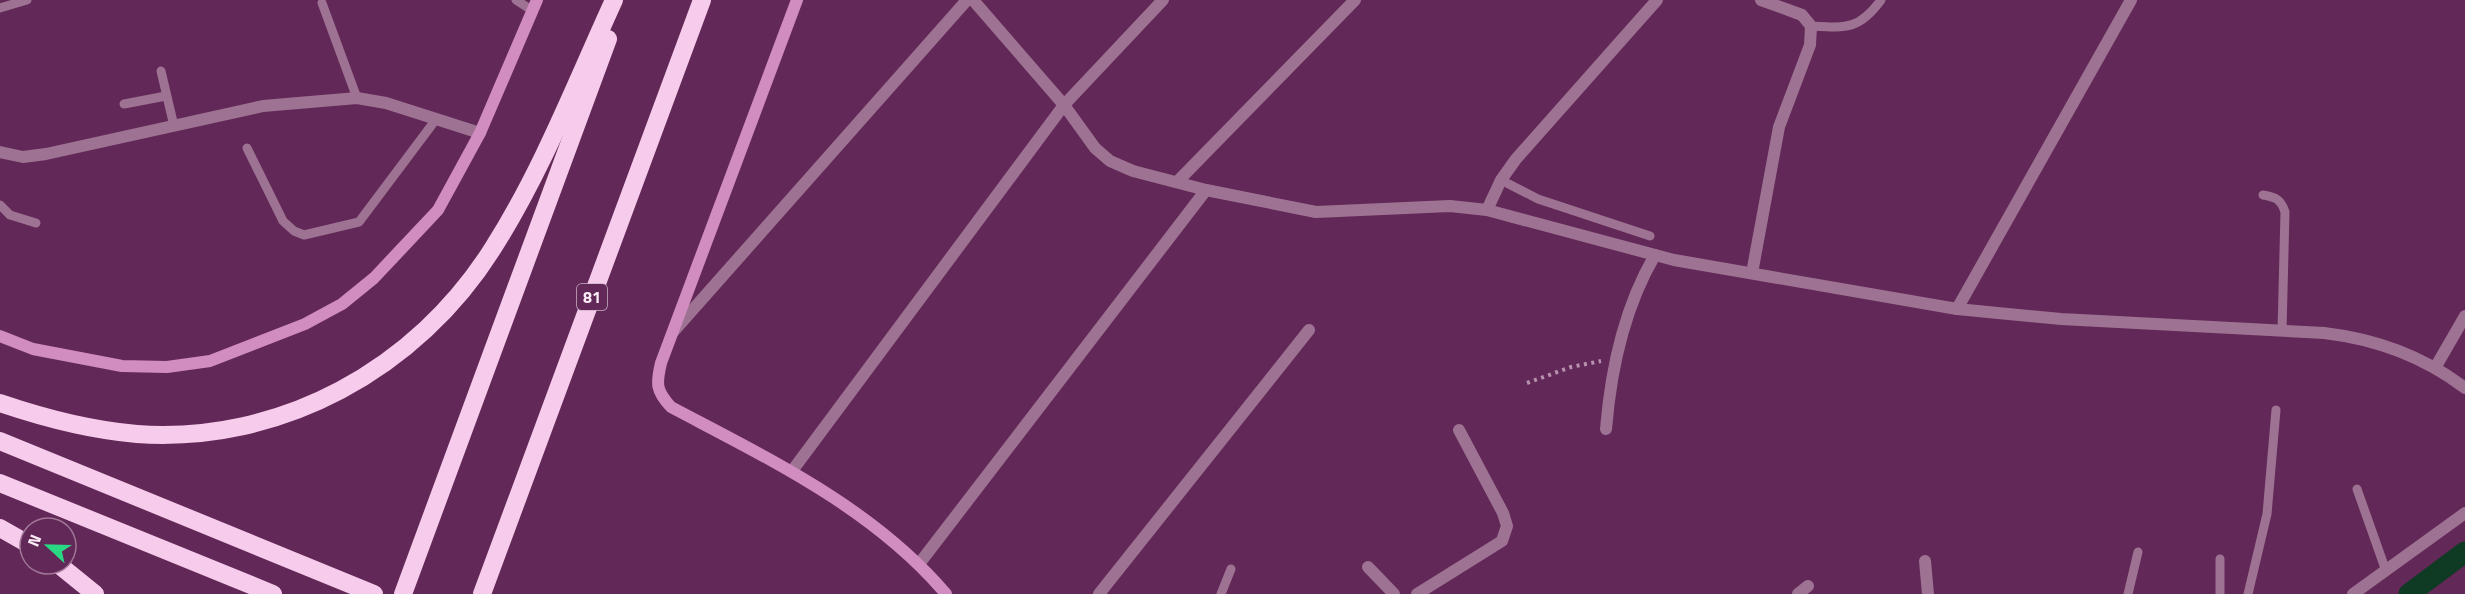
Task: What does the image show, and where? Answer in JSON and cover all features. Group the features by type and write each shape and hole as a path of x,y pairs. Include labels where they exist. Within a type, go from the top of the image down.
{"highway":[{"path":"0,403 62,422 100,430 155,434 209,432 245,426 307,407 345,390 377,369 440,318 467,286 492,249 534,174 614,0"},
{"path":"403,594 622,0"},
{"name":"81","path":"482,594 702,0"},
{"path":"0,441 374,594"},
{"path":"0,483 273,594"},
{"path":"0,528 18,538"},
{"path":"73,576 95,594"}],"main road":[{"path":"797,0 671,334 657,380 660,395 671,408 792,471 874,525 919,564 946,594"},
{"path":"0,336 33,349 122,366 167,367 210,361 305,324 342,304 374,278 406,247 438,210 480,133 535,6"}],"street":[{"path":"671,334 967,0"},
{"path":"974,0 1064,105 1095,148 1110,161 1133,171 1206,190 1316,212 1450,206 1487,210 1655,255 1957,309 2061,319 2357,337 2389,346 2435,368 2465,388"},
{"path":"792,471 1064,105 1163,0"},
{"path":"1176,182 1355,0"},
{"path":"1487,210 1501,180 1516,159 1657,0"},
{"path":"1752,273 1779,127 1810,45 1811,26 1802,15 1761,0"},
{"path":"1957,309 2131,0"},
{"path":"0,152 23,157 46,154 263,106 357,98 386,102 480,133"},
{"path":"919,564 1206,190"},
{"path":"1606,429 1609,390 1626,318 1641,278 1655,255"},
{"path":"2435,368 2465,316"},
{"path":"1099,594 1309,330"},
{"path":"1417,594 1502,541 1507,526 1503,513 1459,430"},
{"path":"2353,594 2465,513"},
{"path":"1925,561 1928,594"},
{"path":"1368,567 1394,594"}],"lane":[{"path":"0,8 27,0"},
{"path":"516,0 535,6"},
{"path":"1811,26 1839,28 1856,25 1870,15 1881,0"},
{"path":"322,3 357,98"},
{"path":"161,71 174,126"},
{"path":"124,104 166,96"},
{"path":"247,148 283,221 294,231 304,235 359,222 437,118"},
{"path":"1501,180 1538,199 1650,236"},
{"path":"2263,195 2275,197 2282,202 2285,212 2282,331"},
{"path":"0,205 10,215 36,223"},
{"path":"2248,594 2267,514 2276,410"},
{"path":"2357,489 2386,571"},
{"path":"2127,594 2138,552"},
{"path":"2220,559 2220,594"},
{"path":"1221,594 1231,569"}],"path":[{"path":"1527,382 1570,367 1616,358"}],"waterway":[{"path":"2409,594 2465,552"}]}
